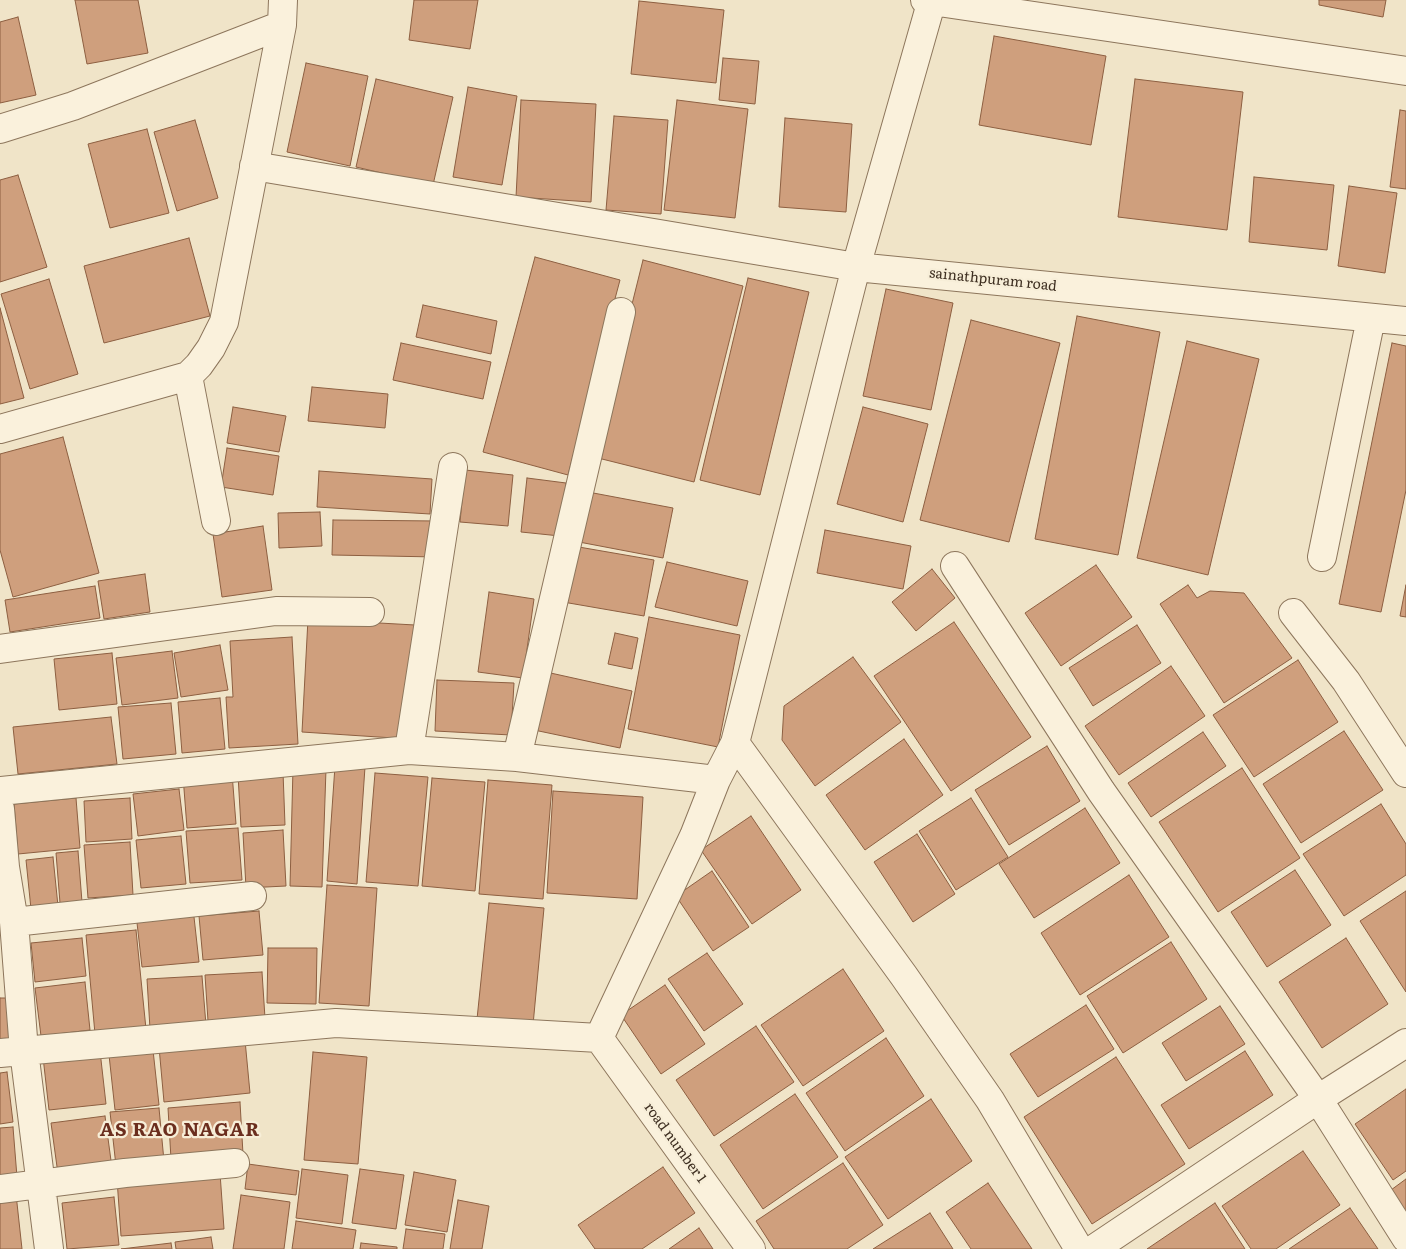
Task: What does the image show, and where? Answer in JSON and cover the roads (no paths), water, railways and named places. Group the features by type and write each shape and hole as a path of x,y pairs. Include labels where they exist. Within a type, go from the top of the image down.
{"street":[{"path":"12,1052 336,1023 599,1038 694,836 716,780 735,743 856,267 930,0 1406,71"},
{"path":"0,129 73,106 283,12"},
{"path":"0,429 188,376 199,365 211,348 224,322 283,12"},
{"name":"sainathpuram road","path":"254,166 856,267 1406,321"},
{"path":"517,756 621,312"},
{"path":"1322,557 1371,318"},
{"path":"188,376 216,522"},
{"path":"409,750 453,467"},
{"path":"955,566 1101,791 1318,1099 1406,1238"},
{"path":"0,649 276,611 370,612"},
{"path":"1293,613 1346,681 1406,773"},
{"path":"735,743 904,976 990,1100 1079,1249"},
{"path":"0,790 409,750 517,756 716,780"},
{"path":"0,809 3,868 14,922 12,1052 40,1183 49,1249"},
{"path":"14,922 252,896"},
{"name":"road number 1","path":"599,1038 751,1249"},
{"path":"1094,1249 1318,1099 1406,1043"},
{"path":"0,1189 40,1183 234,1163"}],"district":[{"name":"AS RAO NAGAR","path":"180,1130"}]}
